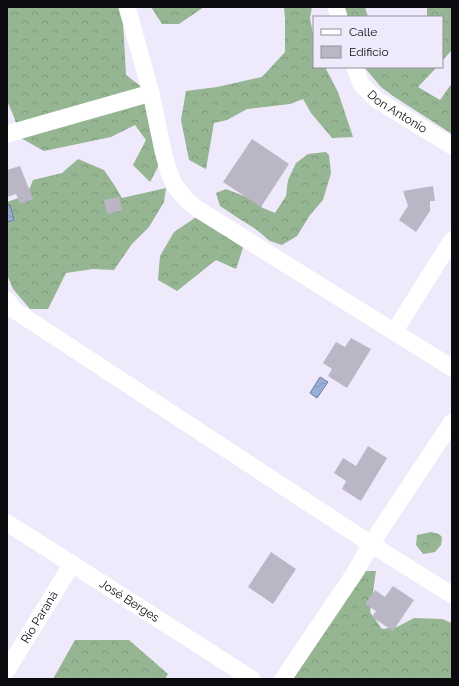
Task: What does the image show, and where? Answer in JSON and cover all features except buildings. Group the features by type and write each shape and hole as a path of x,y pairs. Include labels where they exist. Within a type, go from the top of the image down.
{"street":[{"path":"127,7 151,93 169,173 175,186 186,199 203,212 452,368"},
{"name":"Don Antonio","path":"355,68 361,84 377,100 452,146"},
{"path":"7,134 151,93"},
{"path":"394,332 452,240"},
{"path":"7,300 14,310 371,544 452,595"},
{"path":"283,679 356,571 371,544 452,422"},
{"name":"José Berges","path":"7,523 252,679"},
{"name":"Río Paraná","path":"7,670 72,564"}],"green space":[{"path":"7,7 122,7 126,75 148,92 161,161 150,182 133,165 146,140 135,125 111,137 44,151 21,138 7,101"},
{"path":"151,7 204,7 179,24 162,24"},
{"path":"284,7 312,7 310,18 313,34 313,68 326,68 338,92 353,137 332,138 311,113 303,99 290,104 247,109 227,120 214,123 206,169 189,160 181,120 186,91 217,87 262,77 285,52"},
{"path":"344,7 365,7 368,16 347,16"},
{"path":"427,7 452,7 452,50 443,60 443,16 427,16"},
{"path":"365,68 436,68 418,87 440,100 452,83 452,134 393,96 381,87"},
{"path":"326,152 329,155 331,173 323,200 310,215 297,236 282,245 270,241 257,230 220,206 216,193 226,189 249,198 263,208 275,213 286,196 288,180 296,163 308,154"},
{"path":"78,159 104,170 122,198 166,188 164,202 149,227 132,244 114,270 93,269 66,273 48,309 30,309 13,289 7,275 7,202 27,195 33,180 62,173"},
{"path":"208,209 241,230 243,248 236,269 216,260 177,291 158,280 160,256 174,232"},
{"path":"431,532 439,534 442,537 441,545 435,552 423,554 416,545 417,535"},
{"path":"356,571 376,571 370,612 382,629 397,627 414,618 442,619 452,623 452,679 283,679"},
{"path":"75,640 129,640 168,674 165,679 53,679"}],"water":[{"path":"7,205 10,205 14,220 7,222"},
{"path":"320,377 328,382 317,398 310,393"}]}
